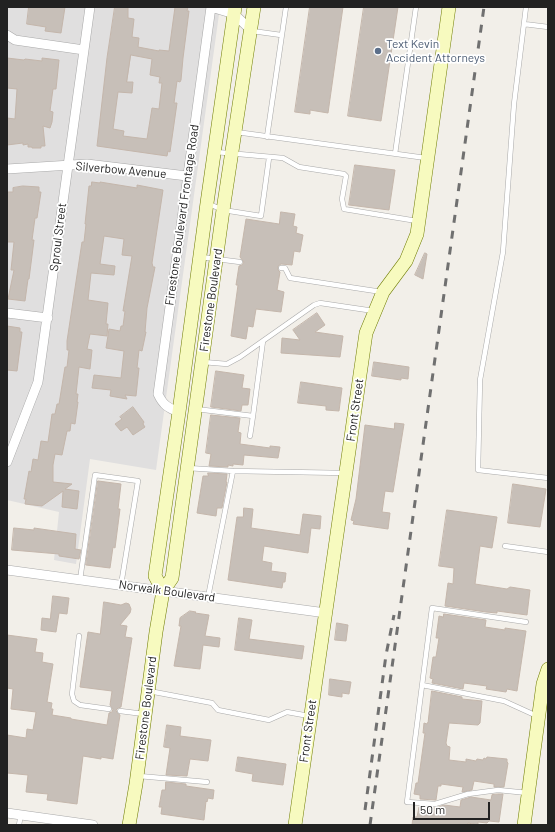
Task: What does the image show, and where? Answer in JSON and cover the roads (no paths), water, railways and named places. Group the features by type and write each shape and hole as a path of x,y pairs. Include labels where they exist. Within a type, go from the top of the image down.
{"street":[{"name":"Sproul Street","path":"7,462 38,382 90,7"},
{"path":"211,7 234,10 251,30"},
{"name":"Firestone Boulevard Frontage Road","path":"180,412 166,407 158,394 211,7"},
{"name":"Firestone Boulevard","path":"129,825 163,591 172,578 223,210 254,7"},
{"name":"Front Street","path":"295,825 366,333 383,292 406,261 417,234 449,7"},
{"name":"Firestone Boulevard","path":"163,591 155,576 180,412 206,203 234,10"},
{"path":"7,35 15,40 84,50"},
{"name":"Silverbow Avenue","path":"7,169 87,164 187,176"},
{"path":"7,313 48,318"},
{"path":"7,432 17,433"},
{"name":"Norwalk Boulevard","path":"7,570 326,613"},
{"path":"524,825 543,684 548,668"},
{"path":"7,812 93,825"}],"lane":[{"path":"267,137 286,7"},
{"path":"394,154 416,7"},
{"path":"526,7 514,104 503,252 480,380 478,470 548,478"},
{"path":"524,24 548,28"},
{"path":"251,30 282,35"},
{"path":"236,132 428,158"},
{"path":"214,151 268,158 283,158 299,167 344,174 346,176 342,199 344,209 419,222"},
{"path":"206,203 223,210 261,216 268,158"},
{"path":"200,257 240,262"},
{"path":"281,268 285,268 290,278 383,292"},
{"path":"203,362 227,364 240,357 314,305 320,303 375,311"},
{"path":"250,436 263,341"},
{"path":"196,409 253,416"},
{"path":"188,468 234,471 345,473"},
{"path":"208,597 234,471"},
{"path":"80,580 95,475 138,481 122,585"},
{"path":"505,546 548,552"},
{"path":"526,622 432,608 407,802 435,804 468,794 498,790 529,793"},
{"path":"79,636 72,694 74,701 80,705 110,709"},
{"path":"422,685 504,702 539,717"},
{"path":"148,691 212,703 218,710 269,720 287,712 310,716"},
{"path":"120,711 145,714"},
{"path":"137,775 207,782"},
{"path":"19,825 21,814"}],"railway":[{"path":"370,825 484,7"},
{"path":"365,810 386,655 394,615"}],"place":[{"name":"Text Kevin Accident Attorneys","path":"378,51"}]}
